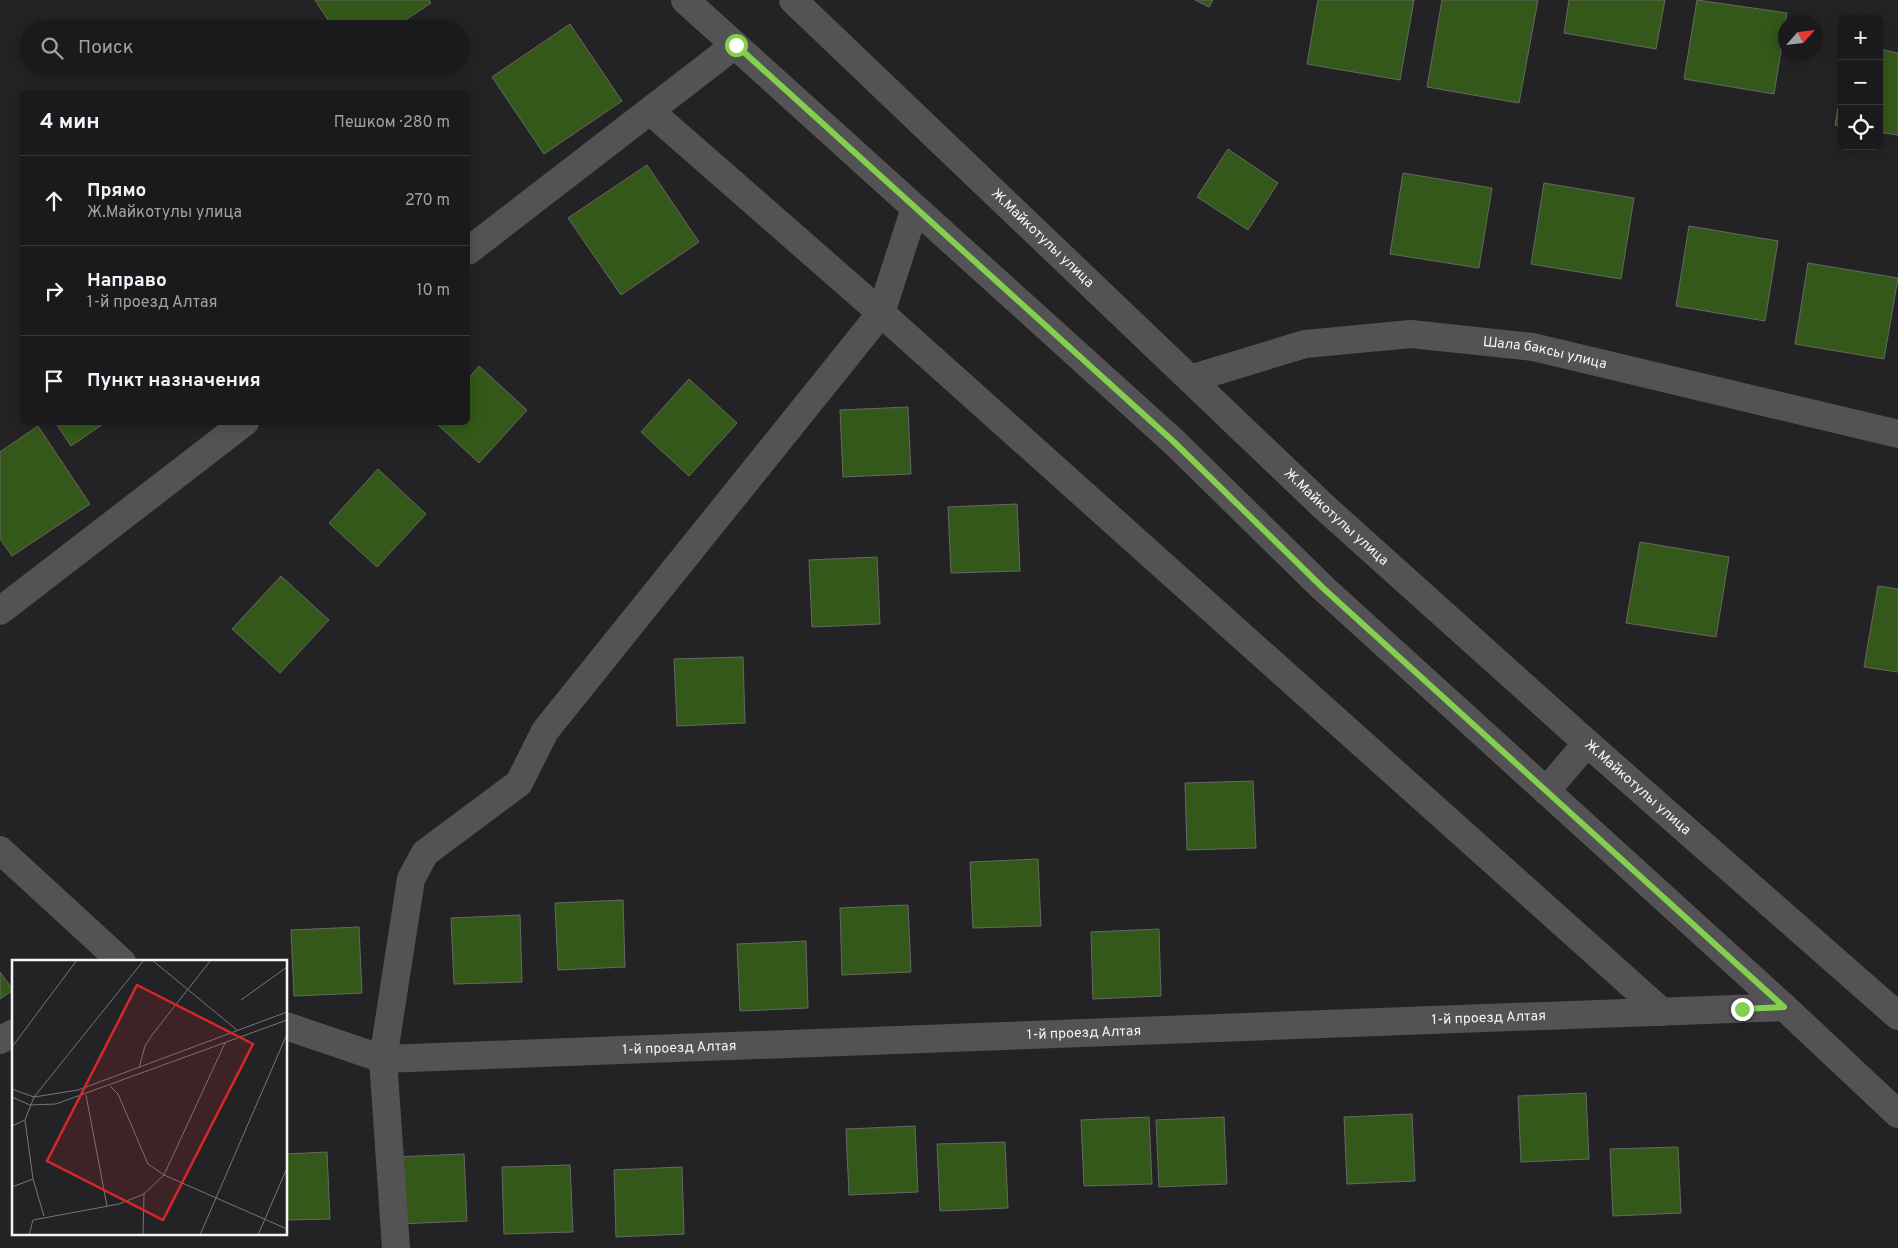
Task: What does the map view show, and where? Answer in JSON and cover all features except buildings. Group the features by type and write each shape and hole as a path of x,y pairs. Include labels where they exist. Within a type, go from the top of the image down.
{"street":[{"path":"685,0 1174,442 1323,588 1784,1007 1898,1114"},
{"name":"Ж.Майкотулы улица","path":"793,0 1323,506 1587,744 1898,1016"},
{"path":"470,249 736,45"},
{"path":"650,111 881,313 1662,1012"},
{"path":"396,1248 383,1059 411,878 425,853 519,783 545,731 881,313 915,208"},
{"name":"Шала баксы улица","path":"1190,379 1305,344 1411,334 1533,347 1898,434"},
{"path":"0,610 241,425"},
{"path":"1546,791 1587,744"},
{"path":"0,850 120,960"},
{"name":"1-й проезд Алтая","path":"383,1059 1784,1007"},
{"path":"288,1027 383,1059"},
{"path":"0,1040 12,1034"}],"route":[{"path":"736,45 1174,442 1323,588 1784,1007 1742,1009"}]}
